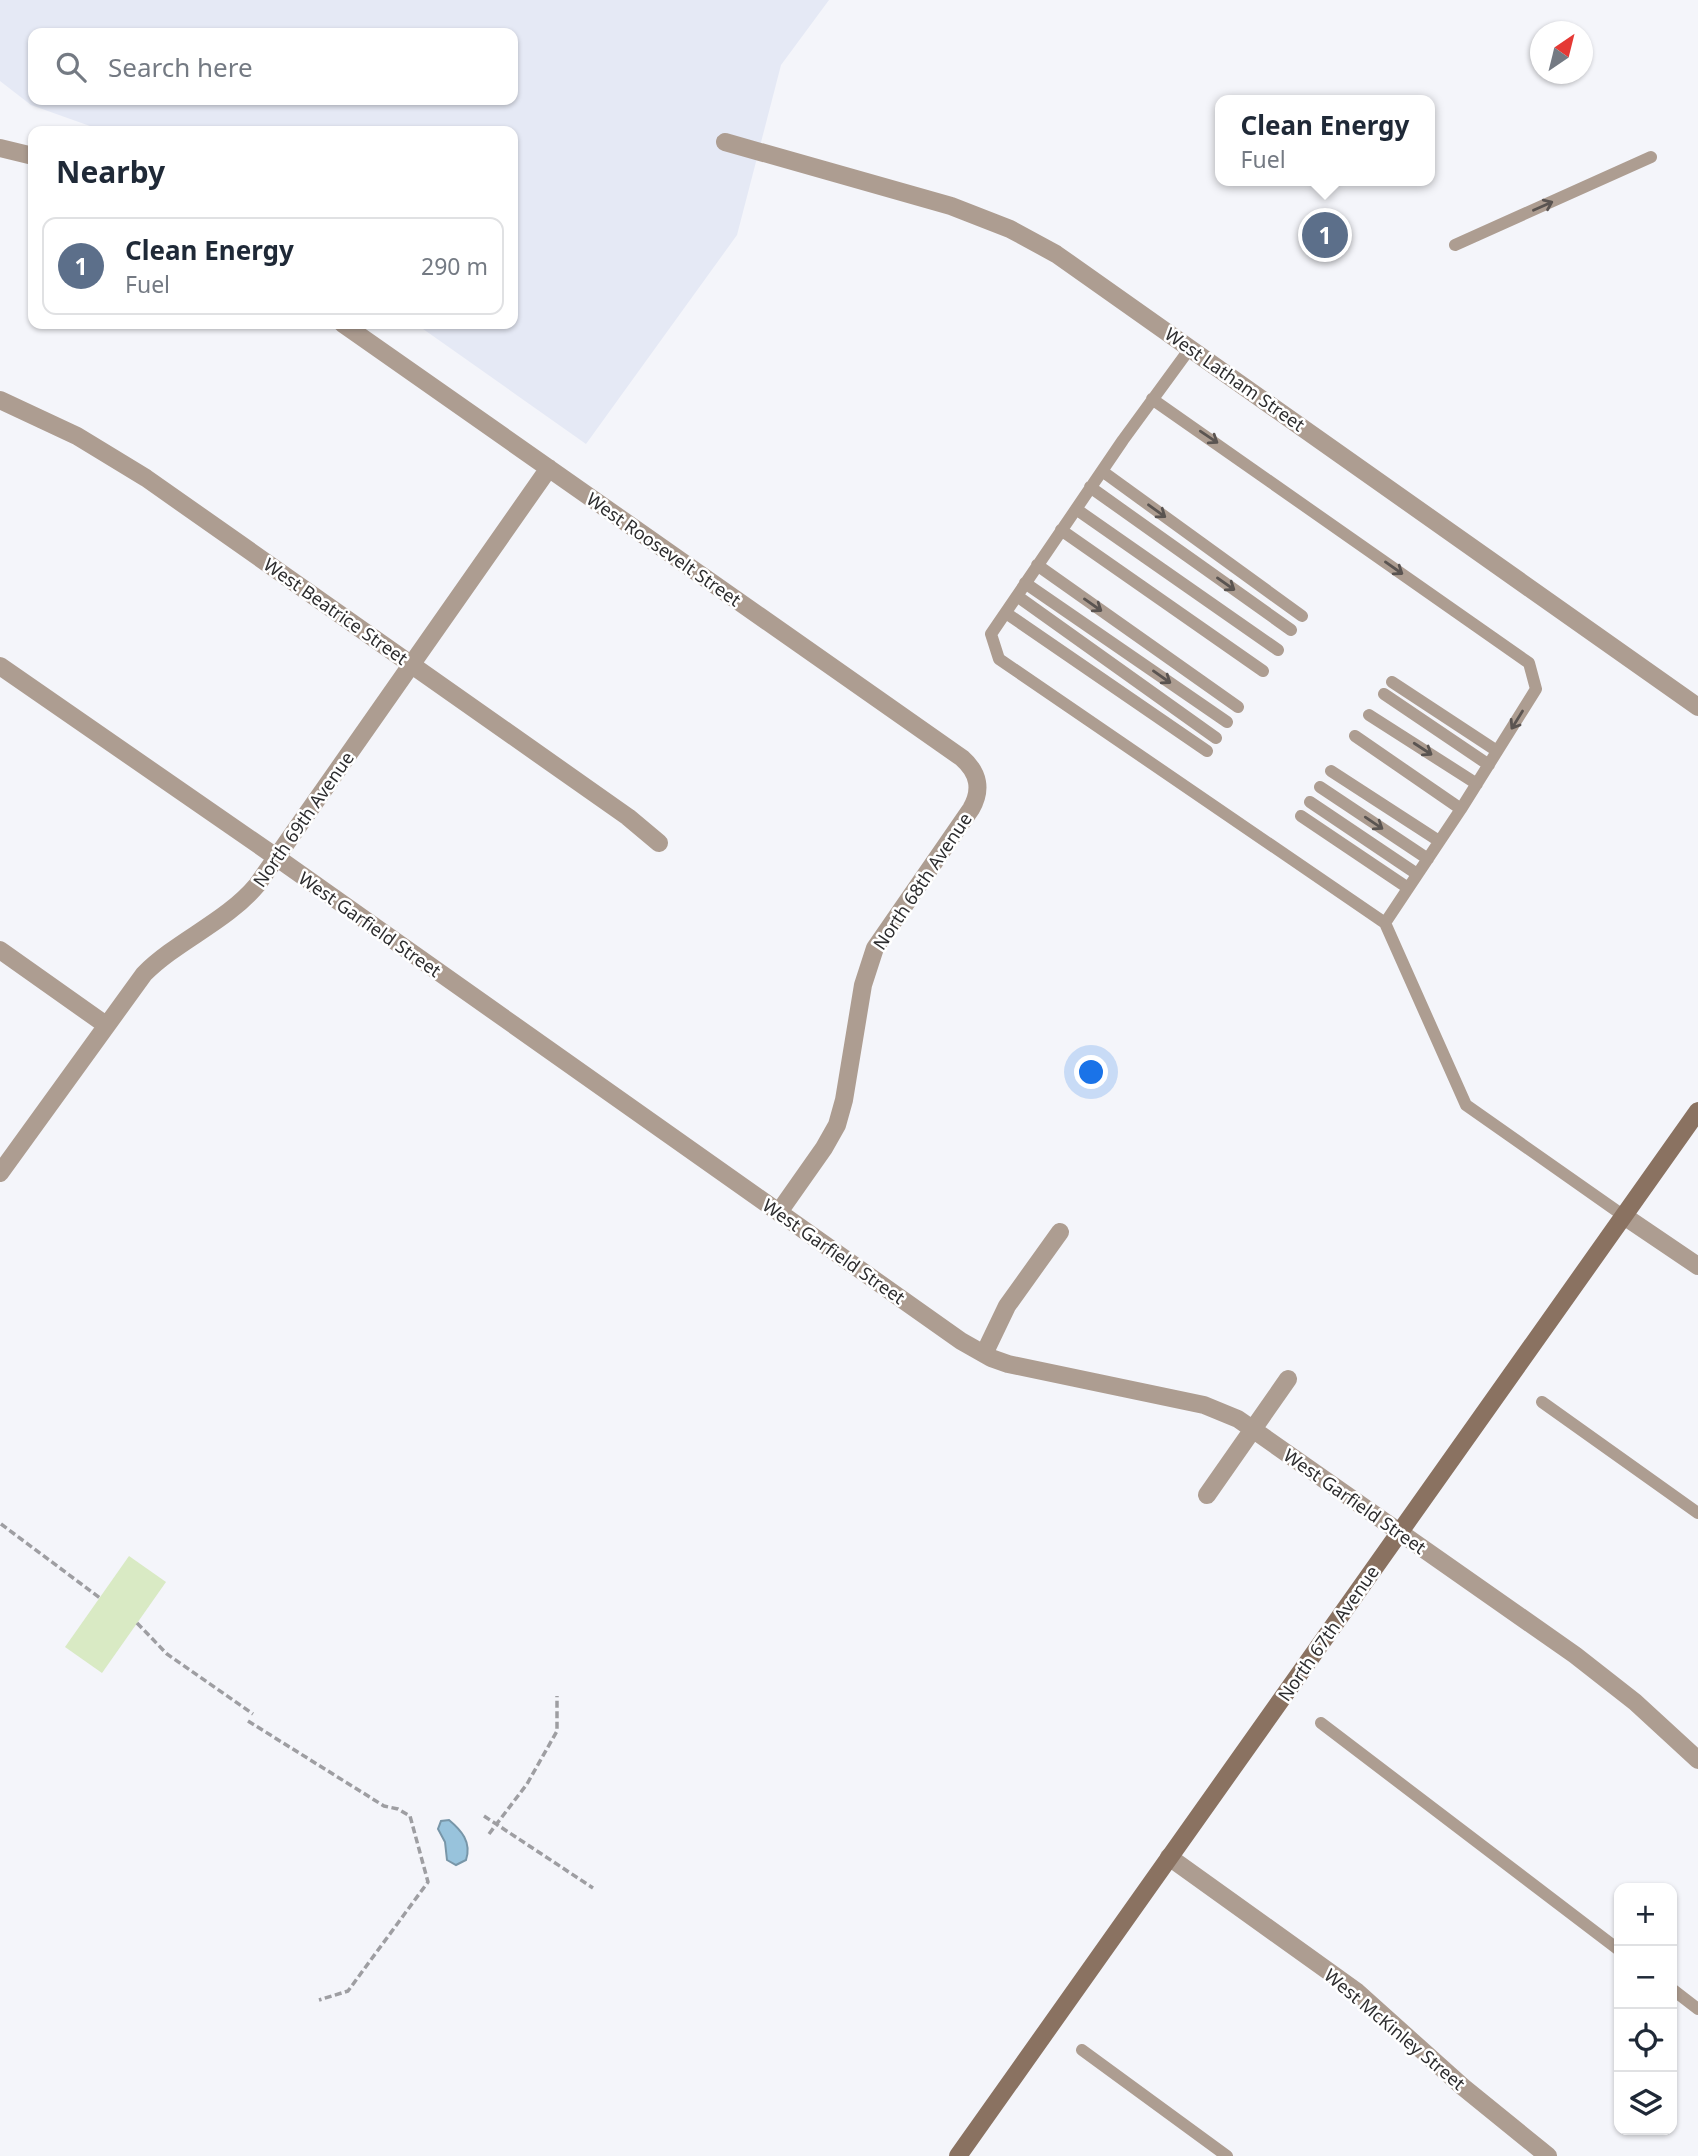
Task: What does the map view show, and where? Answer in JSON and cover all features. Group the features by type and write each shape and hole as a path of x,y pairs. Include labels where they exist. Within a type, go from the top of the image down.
{"main road":[{"name":"North 67th Avenue","path":"958,2156 1698,1111"}],"street":[{"name":"West Latham Street","path":"725,142 951,206 1010,229 1056,254 1698,707"},
{"path":"0,148 28,155"},
{"name":"West Roosevelt Street","path":"349,329 962,758 970,765 978,782"},
{"name":"West Beatrice Street","path":"0,400 40,417 112,456 628,817 659,843"},
{"name":"North 69th Avenue","path":"0,1173 144,974 159,960 243,901 276,858 549,468"},
{"name":"West Garfield Street","path":"0,666 961,1341 984,1354 1024,1368 1205,1405 1238,1419 1603,1676 1698,1760"},
{"name":"North 68th Avenue","path":"779,1212 837,1125 844,1100 869,960 976,801 978,782"},
{"path":"0,950 106,1025"},
{"path":"1624,1216 1698,1266"},
{"path":"984,1354 1007,1307 1060,1232"},
{"path":"1207,1495 1288,1379"},
{"name":"West McKinley Street","path":"1170,1857 1356,1991 1463,2087 1548,2156"}],"lane":[{"path":"1455,244 1651,157"},
{"path":"1191,347 1090,487 991,634 999,659 1385,923 1466,1104 1624,1216"},
{"path":"1152,399 1528,663 1536,689 1385,923"},
{"path":"1102,471 1302,616"},
{"path":"1090,487 1291,630"},
{"path":"1076,509 1278,650"},
{"path":"1061,530 1263,671"},
{"path":"1037,565 1238,706"},
{"path":"1026,583 1227,722"},
{"path":"1017,596 1216,738"},
{"path":"1006,613 1207,751"},
{"path":"1392,682 1497,751"},
{"path":"1384,694 1489,765"},
{"path":"1369,715 1477,783"},
{"path":"1354,736 1461,809"},
{"path":"1331,771 1439,841"},
{"path":"1320,787 1428,859"},
{"path":"1310,802 1417,874"},
{"path":"1301,816 1408,888"},
{"path":"1542,1402 1698,1513"},
{"path":"1321,1723 1614,1946"},
{"path":"1677,1993 1698,2009"},
{"path":"1082,2049 1227,2156"}],"path":[{"path":"1,1524 100,1598"},
{"path":"137,1623 167,1654 253,1714"},
{"path":"489,1834 527,1784 558,1731 557,1696"},
{"path":"248,1721 384,1806 398,1809 410,1816 425,1862 428,1882 348,1991 319,2000"},
{"path":"484,1816 593,1888"}],"shaded area":[{"path":"0,0 829,0 781,65 737,235 586,444 423,329 518,329 518,126 90,126 31,105 518,105 518,28 28,28 28,103 0,81"}],"green space":[{"path":"129,1556 166,1582 102,1673 65,1647"}],"water":[{"path":"449,1820 461,1832 468,1848 466,1860 456,1865 447,1860 445,1842 438,1829 441,1821"}],"place":[{"name":"Clean Energy","path":"1325,235"}]}
